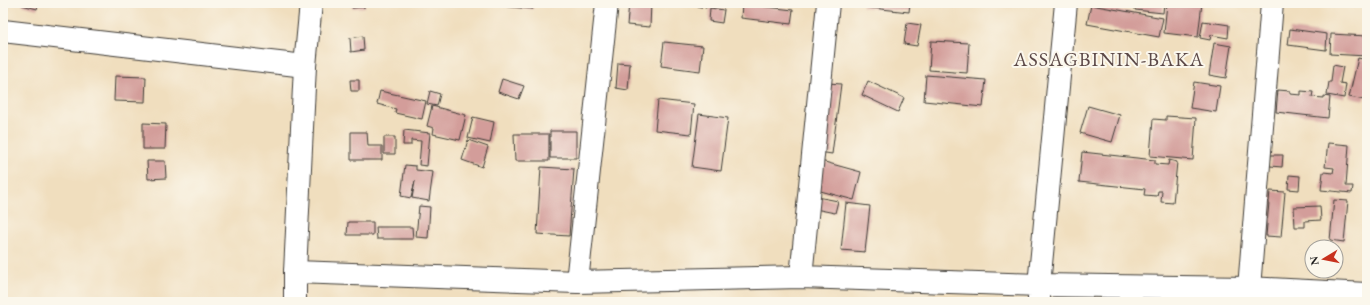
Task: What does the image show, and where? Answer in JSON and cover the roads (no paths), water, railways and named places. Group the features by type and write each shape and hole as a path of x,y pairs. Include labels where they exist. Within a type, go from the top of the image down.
{"street":[{"path":"295,302 295,272 305,66 311,3"},
{"path":"577,282 607,3"},
{"path":"801,277 828,3"},
{"path":"1039,294 1066,3"},
{"path":"1249,295 1272,3"},
{"path":"3,31 305,66"},
{"path":"295,272 577,282 801,277 1039,294 1367,294"}],"district":[{"name":"ASSAGBININ-BAKA","path":"1109,59"}]}
